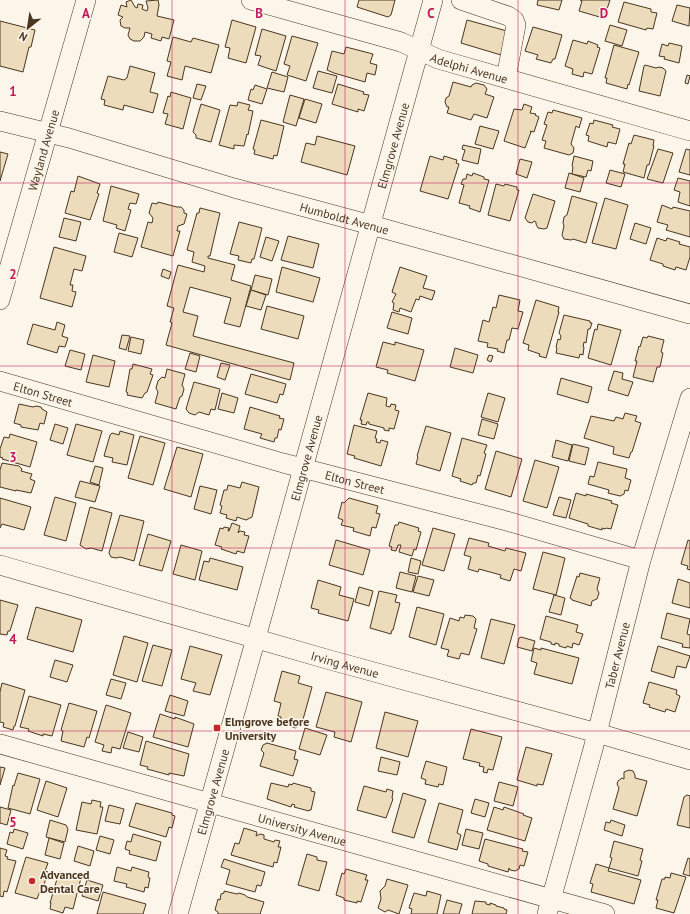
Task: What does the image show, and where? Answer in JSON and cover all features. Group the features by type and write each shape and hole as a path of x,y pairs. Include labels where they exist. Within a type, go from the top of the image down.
{"street":[{"name":"Adelphi Avenue","path":"251,0 401,42 438,59 690,131"},
{"name":"Elmgrove Avenue","path":"178,914 210,804 433,0"},
{"path":"461,0 508,16 514,20 516,25 506,78"},
{"name":"Wayland Avenue","path":"0,300 47,132 81,1"},
{"name":"Humboldt Avenue","path":"0,120 68,138 234,188 690,314"},
{"name":"Elton Street","path":"0,381 283,463 503,520 642,560"},
{"name":"Taber Avenue","path":"549,906 597,733 642,560 690,398"},
{"name":"Irving Avenue","path":"0,565 330,660 690,760"},
{"name":"University Avenue","path":"0,744 210,804 549,906 605,914"}],"building":[{"path":"131,0 135,7 137,8 138,4 143,5 142,9 147,11 148,8 146,1 158,0 159,5 157,16 174,20 169,39 162,37 161,41 151,38 152,34 145,32 144,37 140,41 130,39 128,35 130,28 121,26 120,20 123,17 118,15 121,5 127,7 126,2"},
{"path":"359,0 395,0 391,15 388,17 357,7"},
{"path":"538,0 562,0 559,10 537,5"},
{"path":"580,0 610,0 603,18 579,11 582,1"},
{"path":"624,2 651,9 651,12 657,13 653,29 647,28 646,30 618,22"},
{"path":"677,5 690,8 689,26 672,21"},
{"path":"232,20 256,27 246,63 228,58 230,48 225,47"},
{"path":"467,20 507,31 501,55 461,43"},
{"path":"0,21 35,30 23,72 0,66"},
{"path":"610,25 627,30 622,46 605,41"},
{"path":"533,27 562,35 555,59 553,59 551,63 536,59 538,55 525,51"},
{"path":"262,29 286,36 276,71 258,65 261,56 255,55"},
{"path":"292,36 318,43 306,81 287,75 290,66 284,64"},
{"path":"173,37 191,42 193,38 219,45 211,73 185,66 182,80 167,76 171,62 167,61"},
{"path":"573,40 587,44 588,41 598,45 597,47 600,48 592,74 584,72 583,77 572,74 573,69 565,66"},
{"path":"669,43 682,46 679,63 659,56 662,44 668,46"},
{"path":"614,45 639,52 627,89 606,83 607,78 605,78"},
{"path":"346,47 373,54 370,63 377,65 375,75 367,73 365,82 327,70 332,51 344,54"},
{"path":"645,65 663,68 666,71 660,96 639,91"},
{"path":"130,66 155,73 150,92 158,94 153,113 124,105 123,110 104,105 105,100 101,99 108,76 124,80 127,78"},
{"path":"318,71 337,76 332,93 313,88"},
{"path":"272,72 288,77 284,92 267,88"},
{"path":"687,75 690,76 688,84 685,83"},
{"path":"453,82 471,87 476,83 484,85 487,89 485,94 494,97 487,118 474,114 471,120 447,113 449,107 447,107 445,102 446,98 449,96"},
{"path":"197,84 206,86 201,100 193,98"},
{"path":"338,84 369,95 364,111 358,109 358,112 332,104"},
{"path":"255,85 267,89 262,104 248,100 251,89 253,90"},
{"path":"171,92 191,98 183,129 165,124 168,114 163,113 168,96 170,97"},
{"path":"290,95 304,99 296,126 283,122"},
{"path":"305,99 322,104 316,123 299,118"},
{"path":"238,102 250,105 248,110 253,111 244,146 234,145 234,149 219,145 230,105 237,106"},
{"path":"201,104 220,110 211,142 196,138 196,135 193,132"},
{"path":"524,104 532,107 530,113 536,114 535,115 539,117 534,132 530,131 531,132 525,148 504,141 514,109 522,110"},
{"path":"553,110 582,118 579,128 576,126 571,144 574,148 573,153 569,155 544,148 546,141 542,140 547,125 544,124 548,112 552,113"},
{"path":"261,120 284,126 277,156 274,155 273,159 254,154 255,150 253,149"},
{"path":"594,120 613,125 612,127 620,129 616,144 608,142 607,147 588,141 589,136 586,135 590,123 593,124"},
{"path":"480,126 499,131 493,149 475,144"},
{"path":"634,135 654,140 649,165 647,165 644,178 623,172 625,164 623,164 629,143 631,144"},
{"path":"317,136 355,146 347,175 301,162 306,143 315,145"},
{"path":"463,145 481,149 478,164 462,160 465,150 462,149"},
{"path":"658,149 673,153 663,183 647,179"},
{"path":"686,149 690,150 690,175 679,172"},
{"path":"0,152 8,154 0,181"},
{"path":"430,156 443,160 444,156 457,160 456,163 459,164 448,199 420,191"},
{"path":"574,156 593,161 591,171 588,170 586,177 572,174"},
{"path":"520,159 532,162 527,178 516,174"},
{"path":"610,170 625,174 621,187 606,183"},
{"path":"473,173 489,180 480,212 469,208 470,206 459,203 464,185 461,184 463,179 466,179 467,174 472,176"},
{"path":"569,173 584,178 580,192 565,188"},
{"path":"78,176 100,184 97,193 99,194 90,220 65,213 71,191 74,192"},
{"path":"678,178 690,181 690,206 678,202 680,192 674,190"},
{"path":"496,184 504,186 505,184 517,187 517,190 519,190 510,221 488,215"},
{"path":"111,186 139,194 136,204 130,203 128,209 131,210 125,231 116,228 117,225 103,221"},
{"path":"533,194 555,201 547,228 538,228 536,222 528,222 525,218"},
{"path":"572,196 597,203 586,243 573,239 564,239 562,235 564,217 567,215"},
{"path":"605,198 628,205 616,249 592,243"},
{"path":"158,202 181,207 184,210 184,213 187,214 184,224 178,226 177,231 180,231 173,256 141,247 148,222 152,223 153,218 149,213 152,203 157,204"},
{"path":"662,205 672,209 673,207 690,211 690,237 666,230 668,225 657,222"},
{"path":"200,208 220,213 210,256 208,256 208,258 235,265 231,280 251,286 240,327 224,323 231,298 190,287 183,312 198,316 193,336 294,363 290,380 166,345 172,323 170,322 174,308 167,306 178,265 204,272 205,266 192,262 194,252 187,250 197,213 199,213"},
{"path":"64,218 81,222 76,241 59,237"},
{"path":"239,222 262,228 254,259 252,259 251,263 238,260 239,256 230,254"},
{"path":"635,223 651,228 646,244 630,239"},
{"path":"119,233 138,238 132,257 114,252"},
{"path":"288,236 319,244 313,268 281,260"},
{"path":"266,237 279,241 272,261 260,257"},
{"path":"657,238 666,241 667,238 680,242 679,244 690,247 690,257 686,270 676,267 675,270 650,260"},
{"path":"54,247 86,256 82,271 74,269 70,285 73,285 72,291 76,292 72,307 40,298"},
{"path":"282,267 320,278 313,302 276,292"},
{"path":"400,267 427,276 423,288 435,291 432,300 420,296 419,300 416,299 411,312 400,308 399,312 393,310 394,303 392,302 396,294 392,292"},
{"path":"163,269 171,272 169,279 161,276"},
{"path":"255,275 272,279 268,295 251,290"},
{"path":"251,290 266,295 261,310 246,306"},
{"path":"499,295 520,300 518,311 523,312 518,329 512,328 504,353 497,351 498,349 487,347 488,343 478,341 483,320 489,322 493,307 496,308"},
{"path":"536,300 559,307 559,312 546,358 539,356 540,354 528,350 529,345 523,343"},
{"path":"267,306 304,316 298,339 261,329"},
{"path":"392,312 412,318 408,334 387,328"},
{"path":"564,315 590,321 590,323 592,323 590,329 588,329 586,343 584,342 583,355 580,354 579,358 556,353 558,339 560,340 561,336 559,333"},
{"path":"57,322 65,325 62,336 68,338 65,347 59,346 57,353 27,344 33,324 55,330"},
{"path":"598,324 621,330 611,365 588,358 594,332 595,329 597,330"},
{"path":"122,335 130,336 126,350 119,348"},
{"path":"648,336 664,340 661,352 663,353 660,367 657,367 653,382 633,377 639,346 640,347 643,337 647,338"},
{"path":"131,337 144,340 141,354 128,351"},
{"path":"383,342 395,345 395,342 424,350 415,381 387,373 388,370 376,367"},
{"path":"455,348 478,355 473,373 450,367"},
{"path":"70,350 85,354 81,370 65,366"},
{"path":"190,353 200,356 196,372 185,369"},
{"path":"93,355 115,361 109,387 86,382"},
{"path":"489,355 493,356 491,362 487,360"},
{"path":"221,363 230,365 225,380 217,377"},
{"path":"133,364 152,369 150,374 153,375 147,392 142,398 127,395 128,393 126,392 130,369 132,369"},
{"path":"167,369 185,374 182,385 184,389 176,409 155,403 158,392 156,388 158,381 162,377 165,378"},
{"path":"614,371 623,373 622,379 633,382 628,396 608,390"},
{"path":"251,374 286,384 283,395 280,394 277,403 245,394"},
{"path":"561,378 592,387 588,403 557,394"},
{"path":"194,382 220,389 215,410 211,409 209,415 199,412 195,415 189,413 186,409"},
{"path":"222,393 238,398 234,413 218,409"},
{"path":"368,393 387,398 386,406 390,407 391,404 396,405 395,410 399,411 394,429 389,428 389,431 384,430 384,428 369,424 369,422 367,422 366,425 361,424 362,420 360,420"},
{"path":"488,393 505,398 498,422 481,417"},
{"path":"19,404 41,407 47,412 44,424 40,423 38,430 21,427 21,425 14,423"},
{"path":"250,407 280,416 279,418 284,419 281,430 279,429 277,438 275,438 274,442 260,438 262,434 244,429"},
{"path":"625,413 637,416 635,421 641,423 629,458 613,454 614,447 584,438 591,416 614,421 616,417 623,419"},
{"path":"482,419 498,424 494,439 478,435"},
{"path":"55,424 68,428 63,444 50,440"},
{"path":"76,424 102,431 93,462 67,455"},
{"path":"354,425 377,431 375,438 377,439 376,442 380,443 381,440 388,442 381,466 354,458 355,456 347,454"},
{"path":"426,426 451,433 440,471 416,464"},
{"path":"120,431 134,435 127,465 112,462 113,458 104,456 110,435 112,433 119,435"},
{"path":"10,434 37,442 30,467 2,459 3,458 0,457 0,449 4,437 9,438"},
{"path":"140,436 165,443 153,485 128,478"},
{"path":"462,438 487,445 480,476 478,475 476,483 473,483 472,485 460,481 461,479 452,476"},
{"path":"556,440 572,445 568,461 552,457"},
{"path":"573,444 589,448 585,465 569,461"},
{"path":"177,447 203,454 191,497 164,489"},
{"path":"496,451 522,459 511,497 485,489"},
{"path":"535,460 559,467 547,508 523,501"},
{"path":"598,462 627,469 625,478 631,480 628,491 625,490 624,494 620,496 608,493 609,490 588,484 590,476 594,477"},
{"path":"2,463 19,466 22,469 21,471 32,474 30,479 35,481 31,493 0,487 0,470"},
{"path":"95,466 103,468 99,485 90,482"},
{"path":"80,481 100,486 95,502 75,497"},
{"path":"242,482 259,487 252,517 246,520 237,517 236,521 226,518 227,515 220,513 222,506 220,505 224,490 227,490 228,485 240,488"},
{"path":"200,486 217,490 211,514 194,509"},
{"path":"576,493 612,501 611,503 618,505 611,529 602,528 602,530 569,518"},
{"path":"55,497 76,503 66,541 44,535"},
{"path":"559,497 571,500 566,518 553,515"},
{"path":"0,498 31,507 24,530 2,524 0,528"},
{"path":"349,498 378,506 376,513 380,514 376,528 372,527 370,536 353,531 354,528 341,525 343,520 338,518 342,502 344,503"},
{"path":"90,507 112,513 102,551 91,548 86,549 80,545"},
{"path":"120,515 144,521 134,561 120,557 111,557 109,553"},
{"path":"399,522 419,528 418,531 421,532 416,550 414,549 412,556 399,552 401,545 398,545 396,551 391,550 392,547 389,546 395,525 398,525"},
{"path":"232,523 240,526 238,533 240,531 245,532 244,535 249,536 244,553 237,551 236,554 221,549 222,547 215,545 220,528 229,528 229,531"},
{"path":"433,528 455,534 444,571 422,565"},
{"path":"148,534 171,541 162,571 139,565"},
{"path":"469,538 489,543 488,546 505,551 506,548 526,553 521,571 514,569 510,581 500,578 501,575 479,569 478,572 468,569 471,557 464,555"},
{"path":"336,540 370,550 363,575 329,565"},
{"path":"688,540 690,541 690,570 687,569 688,566 681,564"},
{"path":"181,545 202,551 195,580 173,574"},
{"path":"543,552 565,558 556,595 533,589"},
{"path":"210,558 243,567 237,590 199,580 204,561 209,562"},
{"path":"411,558 421,561 418,574 408,572"},
{"path":"400,572 416,576 412,592 396,588"},
{"path":"580,573 600,578 597,589 599,593 597,599 592,601 591,606 570,598 577,576 579,577"},
{"path":"418,576 434,580 429,596 413,592"},
{"path":"678,579 690,583 690,608 672,603"},
{"path":"318,580 341,587 339,595 354,599 348,621 318,613 319,610 311,608"},
{"path":"359,587 373,591 369,606 355,602"},
{"path":"379,591 397,595 395,602 400,603 391,634 370,628"},
{"path":"554,595 565,598 561,615 549,612"},
{"path":"0,600 18,605 10,631 8,631 7,635 0,634"},
{"path":"36,607 82,620 73,652 27,639"},
{"path":"417,607 444,614 436,645 409,637"},
{"path":"667,613 690,619 687,634 690,635 690,648 682,647 683,644 661,638"},
{"path":"465,615 473,616 476,619 474,628 477,629 469,655 461,653 459,659 447,656 449,650 441,648 450,618 459,621 460,617 464,618"},
{"path":"546,616 578,625 576,632 583,634 579,645 573,643 572,648 567,646 566,648 559,646 559,644 551,644 551,642 540,639"},
{"path":"491,619 515,625 504,664 481,658"},
{"path":"124,636 148,643 137,682 113,675"},
{"path":"521,637 535,641 532,651 517,647 519,638"},
{"path":"153,645 172,650 162,686 142,681"},
{"path":"190,646 222,655 210,695 193,691 196,683 181,679"},
{"path":"658,646 690,656 686,668 677,666 674,678 651,671"},
{"path":"534,648 541,650 541,648 579,658 572,684 534,674 537,663 531,661"},
{"path":"55,660 73,665 67,682 50,677"},
{"path":"282,671 300,676 298,683 312,687 302,723 297,722 296,728 280,723 281,717 278,716 281,703 274,701"},
{"path":"111,679 126,683 121,699 106,695"},
{"path":"649,682 677,690 676,694 680,696 675,712 666,709 665,712 649,707 650,705 643,703"},
{"path":"2,683 25,690 13,730 3,727 4,723 0,722 0,692"},
{"path":"326,692 362,702 351,742 334,737 335,732 316,727"},
{"path":"170,695 188,701 184,716 165,711"},
{"path":"29,696 61,705 52,736 43,734 43,736 28,731 29,729 20,727"},
{"path":"69,703 97,711 89,738 87,737 84,747 61,741 63,731 61,730"},
{"path":"106,705 131,713 120,749 112,747 111,753 102,751 104,745 95,742"},
{"path":"385,712 418,721 408,757 376,748"},
{"path":"160,714 175,719 175,717 194,724 188,747 153,737"},
{"path":"305,728 327,735 320,755 299,749"},
{"path":"471,729 502,737 493,770 488,769 487,773 483,772 484,767 479,766 480,763 463,759"},
{"path":"128,732 143,737 139,752 123,748"},
{"path":"146,741 189,754 184,776 169,773 169,775 147,769 148,767 140,765"},
{"path":"267,743 296,751 294,759 298,760 293,776 260,766 264,753 261,750 263,745"},
{"path":"526,747 552,754 543,785 537,784 537,786 517,780"},
{"path":"381,757 400,762 397,775 378,771"},
{"path":"426,761 447,767 443,785 439,784 438,787 425,784 426,780 421,778"},
{"path":"0,767 5,768 0,785"},
{"path":"629,770 633,771 635,778 647,781 637,816 613,809 619,788 617,784 618,781 622,778 624,779 624,772"},
{"path":"18,773 40,779 30,814 8,808 13,785 14,786"},
{"path":"46,781 67,788 58,817 37,810"},
{"path":"499,782 518,787 513,806 494,801"},
{"path":"271,783 288,787 289,784 292,785 293,783 311,788 311,791 315,792 311,810 309,811 294,807 295,805 292,804 291,807 267,799"},
{"path":"364,786 386,792 387,789 393,791 393,799 386,818 357,810"},
{"path":"403,793 426,800 414,838 392,832"},
{"path":"687,795 690,796 690,828 677,825 684,797"},
{"path":"475,799 489,803 485,817 471,813"},
{"path":"92,800 101,802 100,807 103,807 97,834 76,830 82,802 91,804"},
{"path":"136,803 172,813 172,815 175,816 172,828 169,827 166,837 129,826"},
{"path":"439,803 463,810 457,833 461,835 457,850 428,842"},
{"path":"109,805 124,809 120,824 105,821"},
{"path":"0,807 11,810 7,825 0,823"},
{"path":"494,807 503,810 504,807 532,818 525,841 487,830"},
{"path":"50,820 66,825 68,829 65,842 46,837"},
{"path":"611,820 625,825 622,836 604,830 606,822 610,823"},
{"path":"244,828 257,832 256,836 260,834 264,835 264,839 274,842 275,840 280,841 278,847 281,847 277,863 274,862 273,867 231,855 235,843 239,844"},
{"path":"14,829 28,833 23,849 7,844 10,832 13,833"},
{"path":"466,829 483,833 479,849 462,845"},
{"path":"133,834 161,842 156,861 129,854 130,851 125,849 127,841 131,842"},
{"path":"100,836 114,840 110,854 96,850"},
{"path":"49,838 64,843 60,859 45,855"},
{"path":"485,839 523,849 522,851 528,852 524,866 520,865 519,869 515,871 510,870 509,868 508,872 488,866 488,864 479,861"},
{"path":"614,841 643,849 640,860 642,861 638,876 609,868"},
{"path":"78,846 94,851 90,866 74,861"},
{"path":"0,848 7,850 5,856 8,857 7,859 16,861 7,892 4,891 3,897 0,896"},
{"path":"307,854 317,857 317,860 327,862 319,891 298,885"},
{"name":"Advanced Dental Care","path":"26,857 48,863 45,871 48,872 42,891 40,891 37,899 15,893"},
{"path":"688,858 690,859 690,876 683,874"},
{"path":"224,859 265,872 261,886 257,885 255,892 226,884 230,870 221,867"},
{"path":"596,864 609,868 608,871 641,880 634,904 591,892 593,884 590,883"},
{"path":"117,867 131,871 132,867 149,872 148,877 150,878 148,888 145,887 144,892 126,887 127,884 114,881"},
{"path":"346,869 367,875 365,880 368,880 361,902 357,901 357,903 344,900 344,898 336,895 342,873 344,874"},
{"path":"59,872 81,878 73,909 65,907 63,913 50,909 50,903"},
{"path":"671,873 686,877 674,913 656,908 658,900 656,900 662,879 665,879 665,877 670,878"},
{"path":"387,879 408,885 399,914 388,910 385,912 378,908 381,899 380,891 385,886"},
{"path":"87,880 103,885 98,901 82,896"},
{"path":"224,891 237,894 239,893 264,902 260,914 218,914 215,910 218,899 220,900 221,894 224,893"},
{"path":"427,891 441,895 437,914 411,914 412,909 409,908 414,893 426,896"},
{"path":"103,892 146,904 143,914 97,914"},
{"path":"447,900 462,904 459,914 443,914"},
{"path":"475,901 486,902 486,904 490,905 490,903 504,908 507,910 506,914 472,914"}],"place":[{"name":"Elmgrove before University","path":"217,728"},
{"name":"Advanced Dental Care","path":"32,881"}]}
